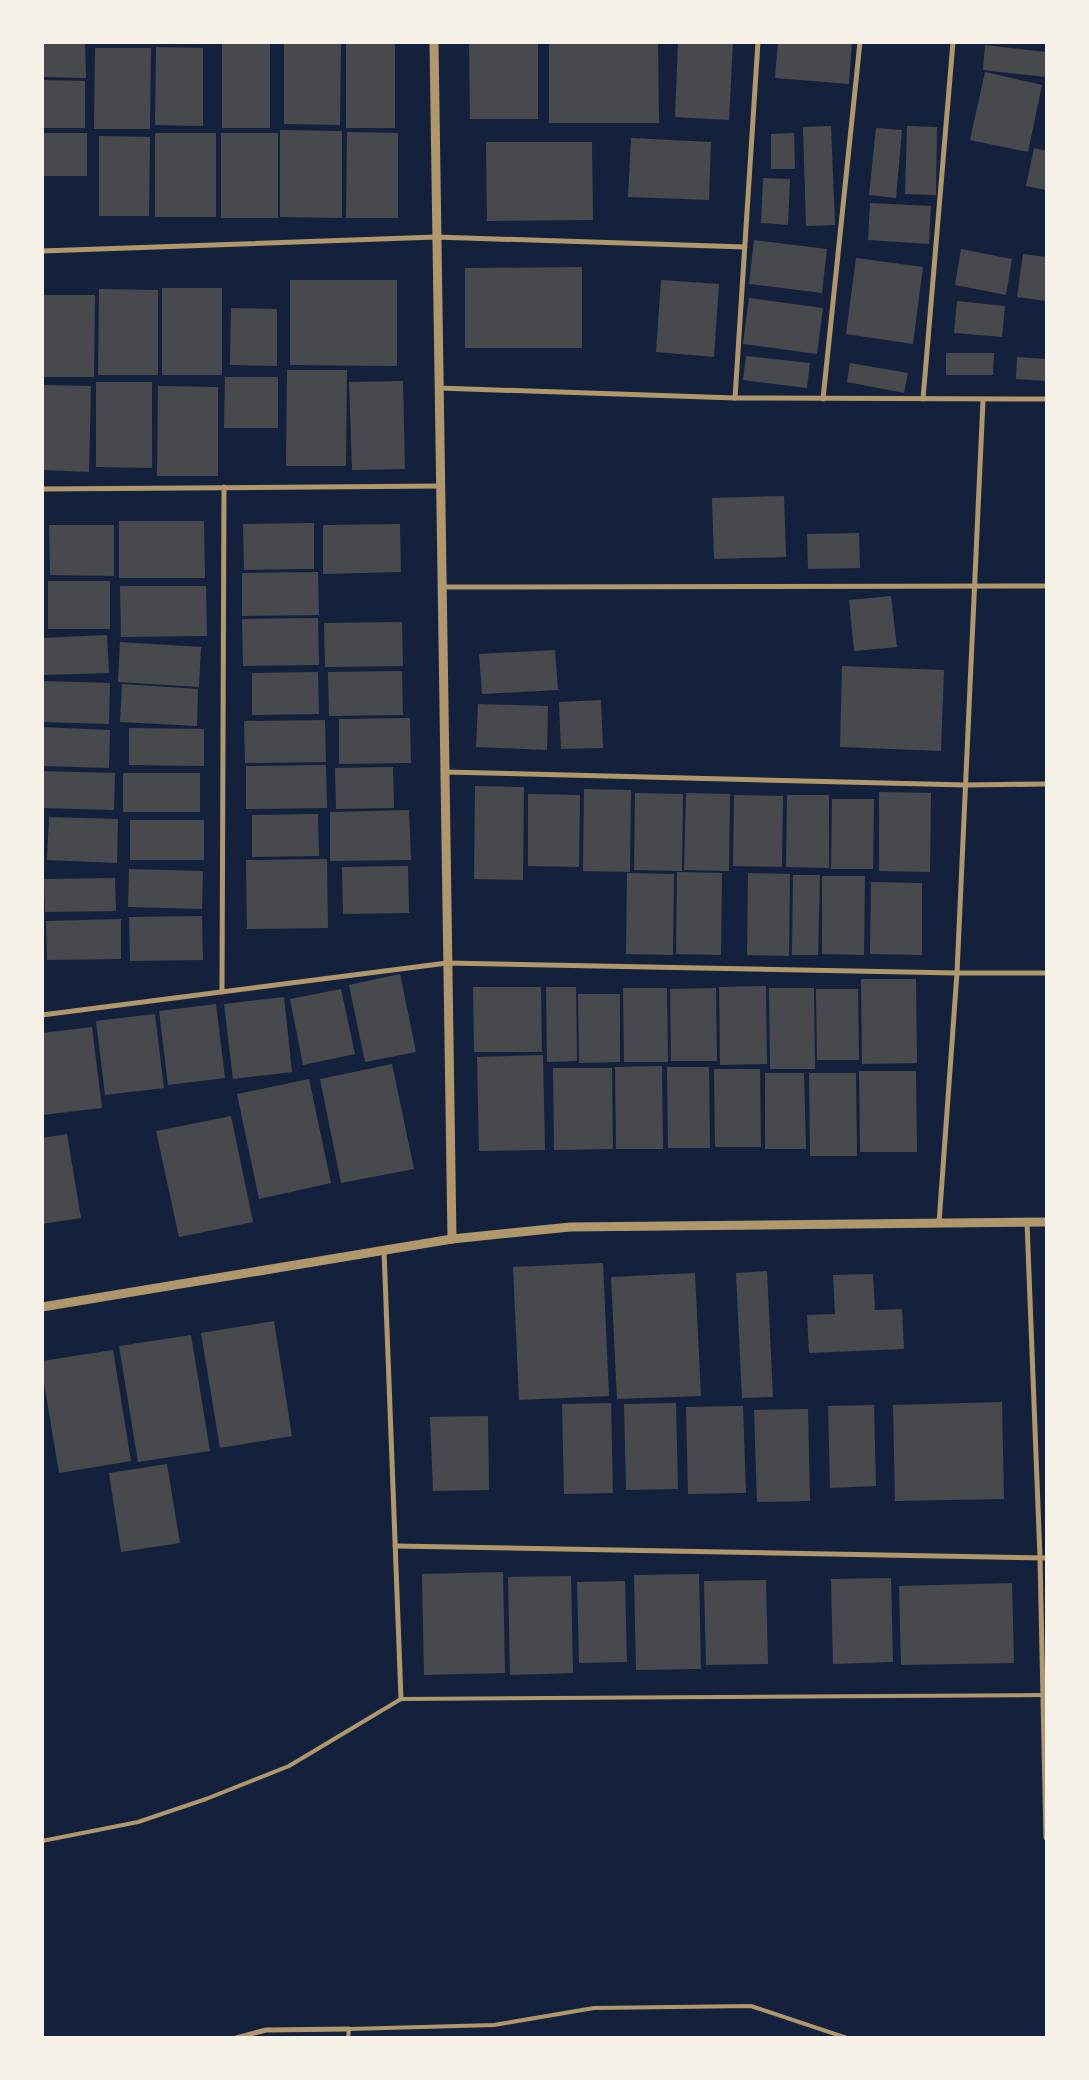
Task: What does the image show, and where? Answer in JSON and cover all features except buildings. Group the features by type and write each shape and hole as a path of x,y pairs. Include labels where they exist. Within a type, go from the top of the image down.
{"street":[{"path":"434,42 452,1239"},
{"path":"735,398 758,42"},
{"path":"823,398 860,42"},
{"path":"923,399 954,42"},
{"path":"42,250 436,237 745,247"},
{"path":"439,388 735,398 1046,399"},
{"path":"939,1222 957,973 983,400"},
{"path":"42,489 440,486"},
{"path":"222,992 224,488"},
{"path":"441,587 1046,586"},
{"path":"444,772 966,785 1046,784"},
{"path":"42,1016 447,963 1046,973"},
{"path":"1027,1222 1040,1558 1046,1763 1046,1838"},
{"path":"42,1307 452,1239 570,1227 1046,1222"},
{"path":"384,1250 401,1699"},
{"path":"395,1546 1046,1558"},
{"path":"236,2038 266,2030 349,2029"}],"lane":[{"path":"42,1841 138,1822 206,1799 289,1766 401,1699 1043,1695"},
{"path":"348,2038 349,2029 494,2025 594,2008 751,2006 847,2038"}]}
